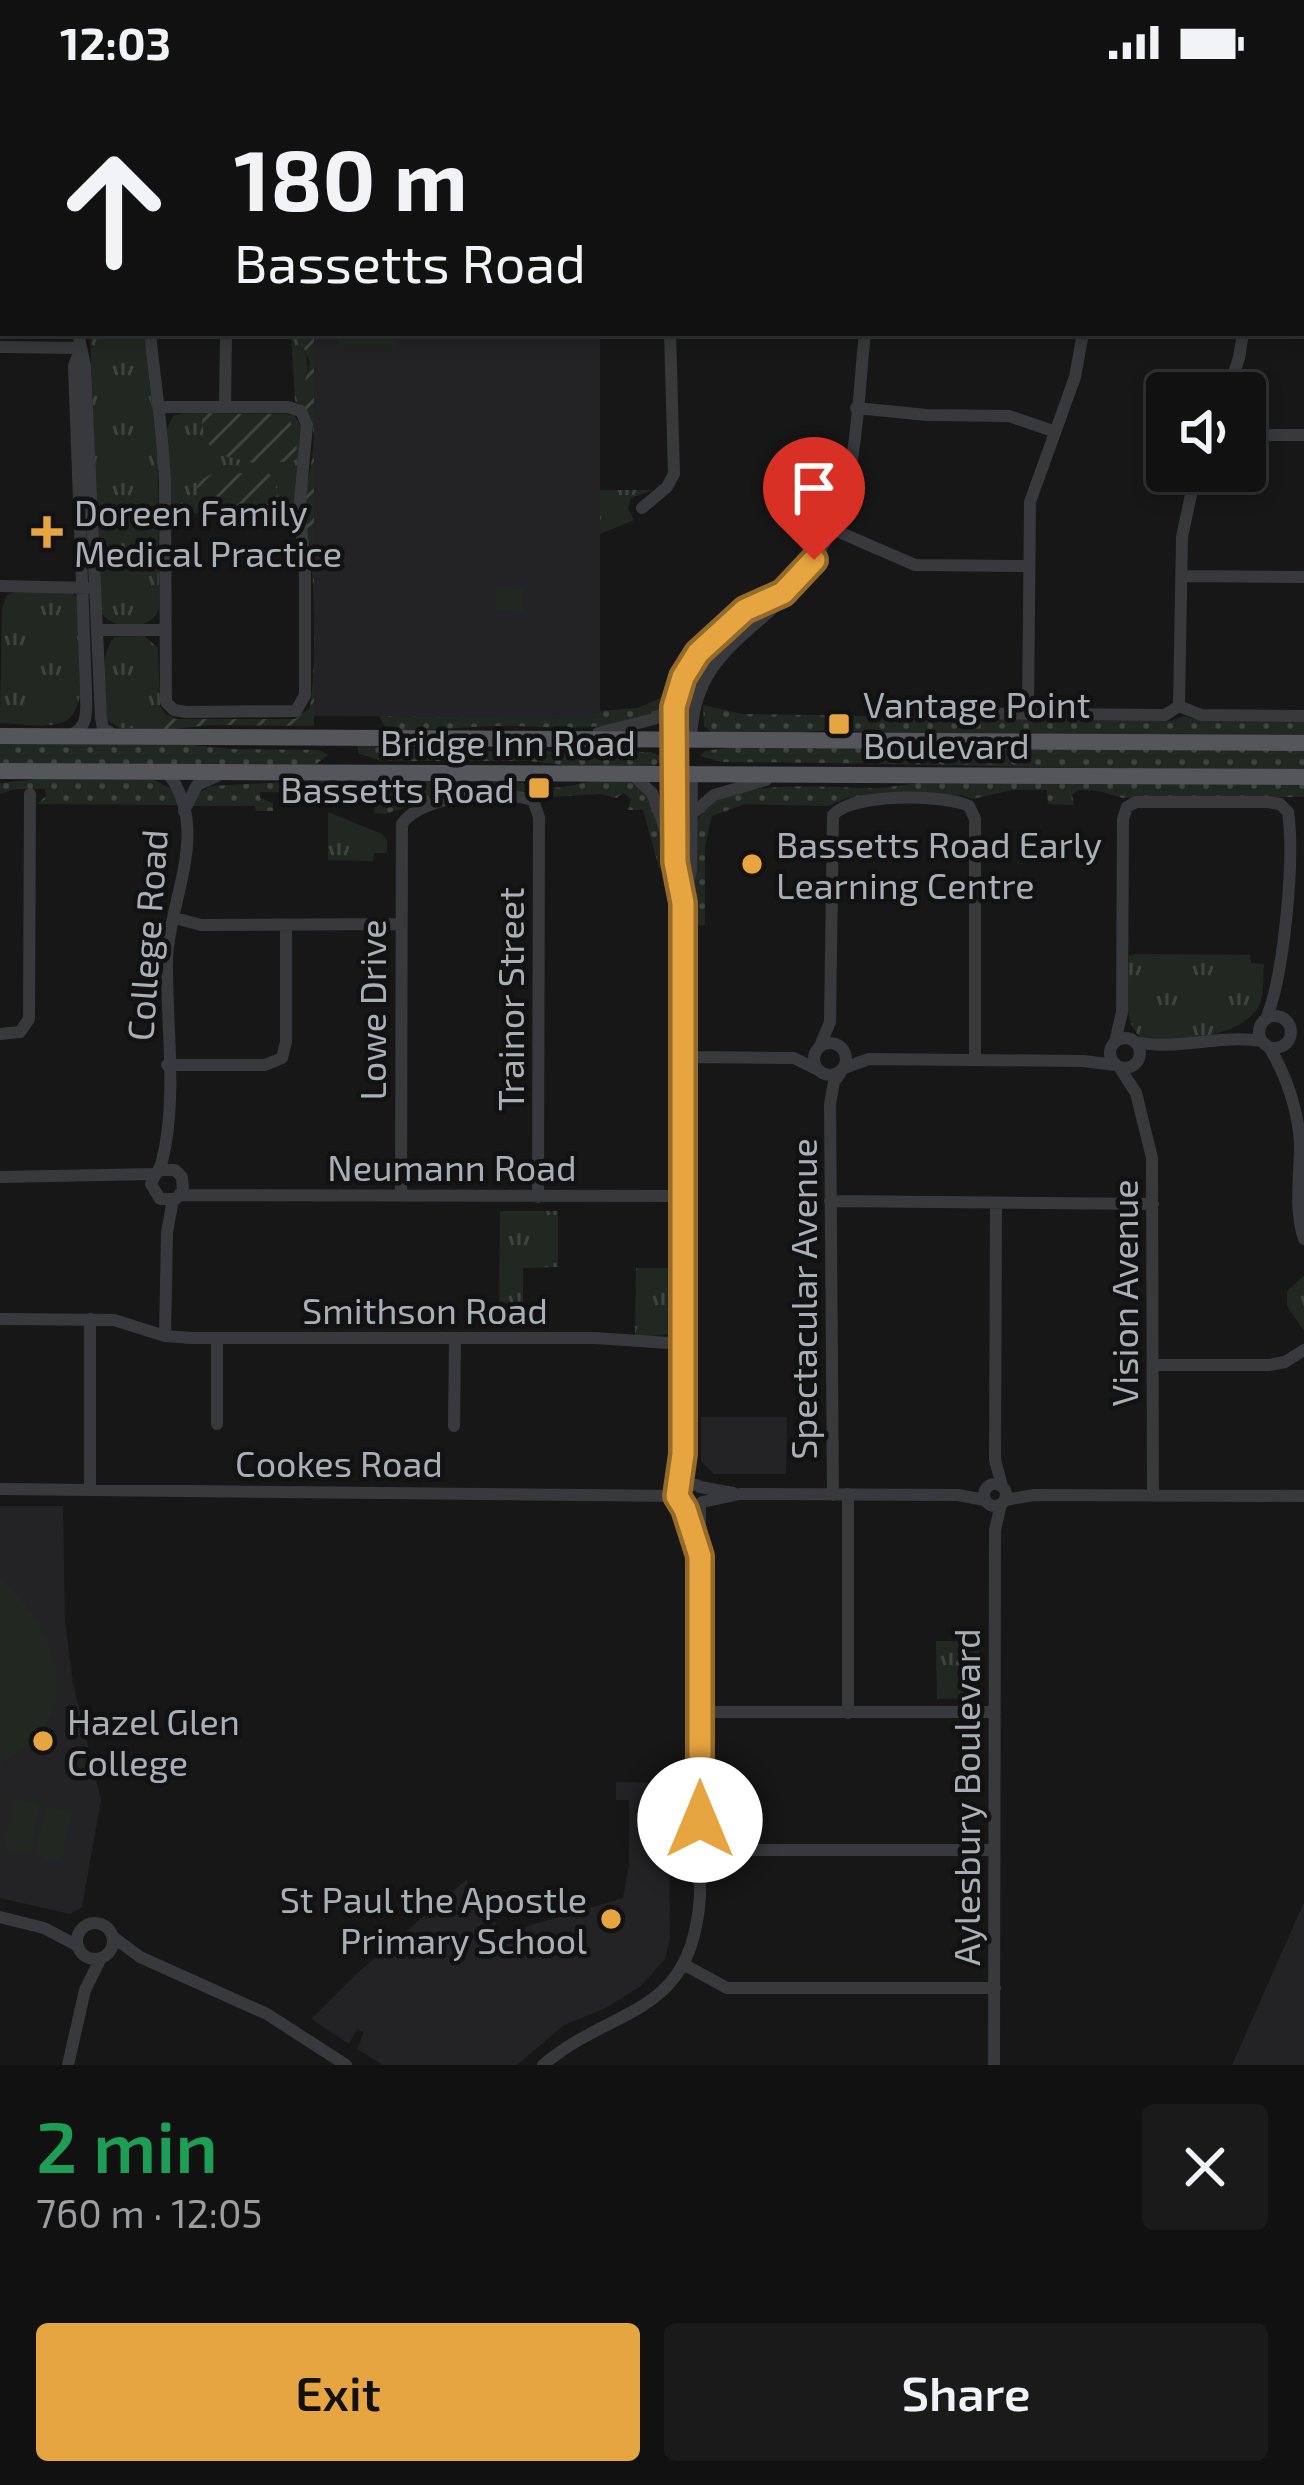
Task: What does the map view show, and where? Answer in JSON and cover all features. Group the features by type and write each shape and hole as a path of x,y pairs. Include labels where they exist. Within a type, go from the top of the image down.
{"main road":[{"name":"Bridge Inn Road","path":"0,736 1304,742"},
{"path":"344,738 344,772"},
{"path":"672,740 682,775"},
{"path":"682,775 692,740"},
{"name":"Bridge Inn Road","path":"0,771 1304,777"}],"street":[{"path":"150,336 166,482 166,698 174,710 296,711 303,704 305,553 299,512 307,459 306,421 290,407 158,407"},
{"path":"225,407 226,336"},
{"path":"641,508 668,487 674,474 673,336"},
{"path":"692,740 695,701 709,670 809,568 832,529 847,484 865,336"},
{"path":"1028,714 1031,495 1076,377 1083,336"},
{"path":"1233,372 1242,336"},
{"path":"0,347 79,344 74,362 80,382 85,722 79,732 63,737"},
{"path":"856,408 1010,416 1053,431"},
{"path":"1266,435 1304,435"},
{"path":"1179,706 1184,512 1190,492"},
{"path":"832,529 915,565 1028,566"},
{"path":"1182,576 1304,577"},
{"path":"0,586 85,585"},
{"path":"85,585 97,630 102,723 120,736"},
{"path":"672,740 683,677 698,653 745,610 763,599 775,599"},
{"path":"97,630 164,630"},
{"path":"886,702 910,712 1028,714 1165,715 1179,706"},
{"path":"567,739 646,722 675,706"},
{"path":"1179,706 1207,716 1304,716"},
{"name":"College Road","path":"167,772 184,812"},
{"name":"College Road","path":"165,1336 167,1232 179,1187 167,1134 167,954 185,877 188,796 197,785 232,772"},
{"path":"543,2065 573,2043 640,2009 664,1989 682,1964 699,1912 699,1545 683,1454 683,903 652,793 633,775"},
{"path":"682,775 692,814 690,884 683,903"},
{"path":"675,862 682,775"},
{"path":"692,814 714,795 782,775"},
{"path":"0,1034 24,1030 30,1011 30,794"},
{"name":"Lowe Drive","path":"401,1196 402,824 412,812 453,799 524,797 536,803"},
{"path":"1113,1045 1122,1012 1124,812 1131,803 1144,800 1280,804 1289,823 1288,878 1276,993 1264,1034 1283,1071 1300,1139 1299,1220 1304,1239"},
{"path":"821,1072 814,1061 830,1022 831,823 836,811 850,803 958,801 973,811 975,1060"},
{"name":"Trainor Street","path":"536,803 538,1196"},
{"path":"1288,878 1304,878"},
{"path":"175,918 201,925 401,924"},
{"path":"167,1065 265,1065 282,1058 286,925"},
{"path":"1276,993 1287,1041 1283,1071"},
{"path":"1122,1012 1139,1060"},
{"path":"1284,1020 1304,1029"},
{"path":"1264,1034 1284,1020"},
{"path":"830,1022 842,1048 843,1068"},
{"path":"1287,1041 1304,1029"},
{"path":"794,1058 836,1074 869,1059 1083,1061 1130,1068 1171,1046 1264,1034 1287,1041"},
{"path":"1083,1061 1133,1040 1171,1046"},
{"path":"683,1057 794,1058 830,1042 869,1059"},
{"name":"Vision Avenue","path":"1113,1045 1118,1067 1136,1093 1150,1144 1154,1496"},
{"name":"Vision Avenue","path":"1136,1093 1139,1060"},
{"name":"Spectacular Avenue","path":"843,1068 830,1103 830,1201 848,1713"},
{"name":"Spectacular Avenue","path":"821,1072 830,1103"},
{"name":"College Road","path":"167,1134 154,1193 167,1232"},
{"path":"0,1177 116,1177 157,1172 179,1187"},
{"path":"116,1177 154,1193 179,1187"},
{"name":"Neumann Road","path":"179,1187 220,1194 684,1196"},
{"path":"830,1201 1154,1204"},
{"name":"Aylesbury Boulevard","path":"994,2065 996,1203"},
{"name":"Smithson Road","path":"0,1319 126,1322 165,1336 217,1339 595,1338 684,1344"},
{"path":"90,1319 90,1490"},
{"path":"217,1339 217,1424"},
{"path":"454,1426 455,1339"},
{"path":"1154,1365 1269,1365 1304,1350"},
{"name":"Cookes Road","path":"0,1489 1304,1496"},
{"path":"700,1712 995,1712"},
{"path":"700,1850 994,1850"},
{"path":"0,1918 44,1928 103,1924 140,1957 242,2001 346,2065"},
{"path":"84,1927 85,1990"},
{"path":"44,1928 81,1950 140,1957"},
{"path":"68,2065 85,1990 112,1936"},
{"path":"682,1964 727,1988 995,1988"}],"shaded area":[{"path":"314,336 600,336 600,718 314,716"},
{"path":"701,1417 787,1417 786,1474 714,1474 701,1461"},
{"name":"Hazel Glen College","path":"0,1506 63,1506 65,1621 73,1683 101,1800 82,1907 70,1914 0,1898"},
{"name":"St Paul the Apostle Primary School","path":"616,1782 668,1783 670,1938 665,1959 641,1986 606,2008 564,2025 517,2065 383,2065 357,2049 364,2032 357,2029 349,2044 311,2019 467,1879 472,1901 488,1898 498,1935 623,1898 629,1864 629,1800 616,1800"},
{"path":"1304,1902 1304,2065 1232,2065"}],"green space":[{"path":"90,336 144,336 158,459 159,609 148,622 130,626 112,622 100,610"},
{"path":"291,336 301,337 307,362 299,403 295,401"},
{"path":"299,336 314,336 314,439 308,413 299,403 310,363"},
{"path":"338,336 397,336 397,346 338,346"},
{"path":"201,413 288,414 297,440 296,460 262,465 216,454 204,438"},
{"path":"294,415 302,428 294,514 171,513 167,429 173,416"},
{"path":"314,439 314,611 310,551 304,510"},
{"path":"262,468 274,478 278,497 289,514 181,513 181,503 199,500 197,486 204,478"},
{"path":"600,490 653,490 631,498 628,509 634,520 600,534"},
{"path":"496,586 524,588 523,612 495,611"},
{"path":"72,593 78,598 82,681 75,711 61,723 0,723 2,608 7,595"},
{"path":"144,636 158,648 160,706 178,719 178,729 120,728 107,720 104,676 109,645 115,637"},
{"path":"314,653 314,726 210,725 164,730 171,719 295,719 310,708"},
{"path":"672,693 661,708 643,718 593,727 387,730 379,716 599,718 600,711 637,708"},
{"path":"703,705 742,714 869,716 877,712 894,719 1170,721 1185,716 1201,721 1304,722 1304,736 836,730 713,733 704,726"},
{"path":"0,742 175,743 319,750 328,755 315,765 0,764"},
{"path":"358,745 436,751 650,752 664,757 655,766 584,768 530,761 381,761 358,753"},
{"path":"741,746 1304,748 1304,771 721,762 700,756 705,751"},
{"path":"57,777 154,780 172,789 178,805 37,804 46,796 45,789 0,794 0,783"},
{"path":"479,778 555,788 609,778 628,780 644,790 655,810 668,869 659,868 643,810 628,810 631,799 624,793 616,798 456,791 385,814 375,813 374,807 344,793 260,792 260,798 273,803 273,811 256,811 255,806 193,806 198,793 211,786"},
{"path":"923,782 1304,783 1304,797 1123,798 1078,790 1072,795 1074,805 1048,804 1047,790 1012,790 973,799 962,795 846,798 829,806 745,804 712,816 705,845 705,925 695,926 694,838 700,816 713,803 755,789 877,788"},
{"path":"328,812 382,834 387,853 374,853 373,861 328,860"},
{"path":"1250,955 1251,963 1264,964 1260,1003 1241,1024 1226,1030 1192,1039 1145,1040 1129,1014 1129,956"},
{"path":"500,1211 558,1211 558,1267 523,1268 523,1324 499,1324"},
{"path":"636,1268 677,1268 672,1334 635,1337"},
{"path":"1304,1276 1304,1331 1287,1306 1287,1291"},
{"path":"0,1579 39,1624 56,1675 55,1700 46,1724 28,1745 0,1763"},
{"path":"936,1641 979,1641 979,1694 974,1698 937,1699"},
{"path":"15,1799 40,1805 30,1854 4,1848"},
{"path":"46,1807 72,1812 61,1861 35,1855"}],"place":[{"name":"Doreen Family Medical Practice","path":"47,532"},
{"name":"Vantage Point Boulevard","path":"839,724"},
{"name":"Bassetts Road","path":"539,788"},
{"name":"Bassetts Road Early Learning Centre","path":"752,864"},
{"name":"Hazel Glen College","path":"43,1741"},
{"name":"St Paul the Apostle Primary School","path":"611,1919"}],"route":[{"path":"700,1820 700,1556 677,1496 683,1454 685,1154 683,903 675,862 672,726 680,687 698,653 745,610 783,593 814,560"}]}
